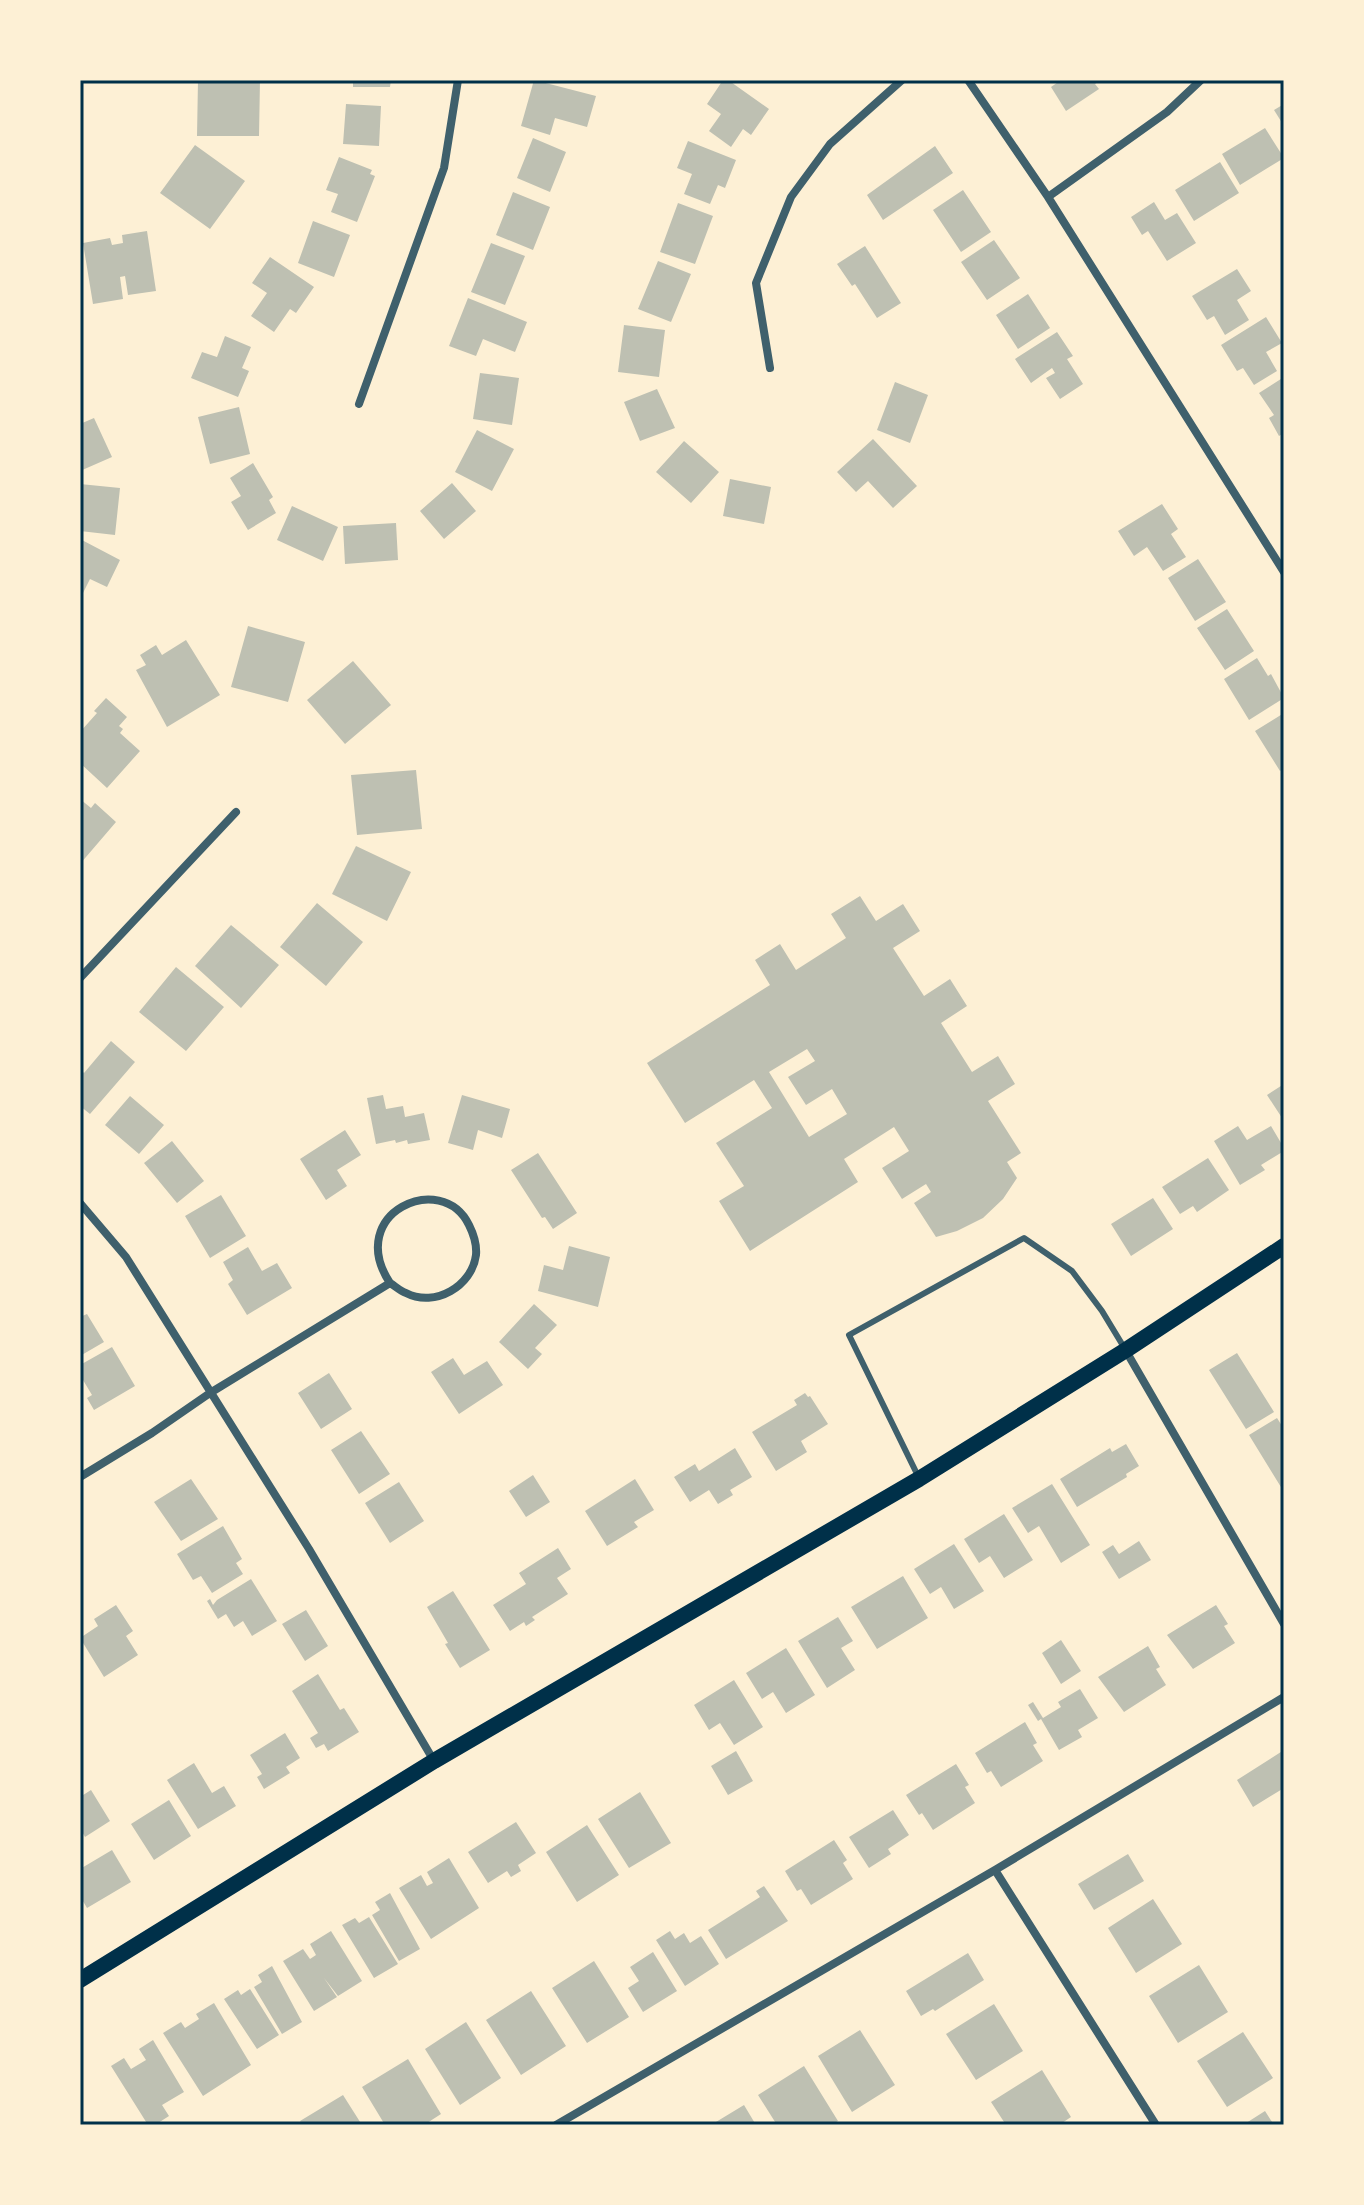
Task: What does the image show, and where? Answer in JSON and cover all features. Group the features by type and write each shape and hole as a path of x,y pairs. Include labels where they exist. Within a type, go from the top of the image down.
{"main road":[{"path":"80,1980 434,1761 919,1479 1126,1350 1284,1246"}],"street":[{"path":"359,404 444,168 458,80"},
{"path":"770,368 756,283 791,197 830,144 902,80"},
{"path":"968,80 1048,197 1284,572"},
{"path":"1048,197 1167,112 1201,80"},
{"path":"80,978 236,812"},
{"path":"416,1200 431,1200 446,1203 466,1218 475,1236 476,1253 473,1267 461,1285 447,1294 428,1298 408,1294 390,1283 381,1269 377,1254 378,1239 388,1218 402,1206 416,1200"},
{"path":"80,1203 126,1257 309,1549 434,1761"},
{"path":"80,1477 390,1283"},
{"path":"1126,1350 1284,1624"},
{"path":"556,2125 995,1870 1284,1697"},
{"path":"995,1870 1156,2125"}],"lane":[{"path":"919,1479 849,1335 1024,1238 1072,1271 1126,1350"}],"building":[{"path":"198,80 260,80 259,136 197,136"},
{"path":"353,80 391,80 390,87 353,87"},
{"path":"534,80 596,96 587,127 555,118 550,135 521,126"},
{"path":"723,80 728,80 769,109 751,135 743,129 731,147 709,131 721,114 707,104"},
{"path":"1061,80 1101,80 1095,84 1099,89 1066,111 1051,87"},
{"path":"346,104 381,106 379,146 343,144"},
{"path":"1284,104 1284,126 1274,110"},
{"path":"1265,128 1284,158 1240,185 1222,154"},
{"path":"533,138 566,152 550,192 517,178"},
{"path":"688,141 736,160 725,188 718,185 710,204 684,194 692,174 677,168"},
{"path":"195,145 245,181 210,229 160,193"},
{"path":"935,146 953,173 883,220 867,195"},
{"path":"339,157 372,170 370,174 375,176 357,222 331,212 338,194 326,190"},
{"path":"1220,162 1239,193 1194,221 1175,190"},
{"path":"963,190 991,232 961,252 933,210"},
{"path":"513,192 550,207 533,250 496,235"},
{"path":"1154,202 1165,220 1177,213 1196,243 1167,261 1148,231 1142,235 1131,217"},
{"path":"678,203 713,216 695,264 660,252"},
{"path":"313,221 350,235 334,277 298,263"},
{"path":"147,231 156,291 128,295 125,276 120,277 123,299 93,304 83,243 110,238 112,245 123,243 122,235"},
{"path":"994,240 1020,278 987,300 961,262"},
{"path":"491,243 525,256 505,305 471,292"},
{"path":"865,246 901,303 877,318 855,284 852,286 837,264"},
{"path":"270,257 314,287 296,313 290,309 274,332 251,316 267,293 252,283"},
{"path":"658,261 691,274 671,322 638,309"},
{"path":"1237,269 1251,291 1237,300 1249,320 1225,335 1214,316 1207,320 1192,296"},
{"path":"1028,294 1050,328 1018,349 996,315"},
{"path":"468,298 527,322 515,352 483,339 476,356 449,346"},
{"path":"1266,317 1282,343 1266,352 1277,371 1254,385 1243,368 1237,371 1221,345"},
{"path":"624,325 665,330 659,377 618,372"},
{"path":"1057,332 1073,356 1067,359 1083,384 1060,399 1046,378 1055,373 1052,368 1031,383 1015,359"},
{"path":"225,336 251,347 242,368 249,371 238,397 191,378 202,352 217,357"},
{"path":"480,373 519,378 512,425 473,419"},
{"path":"1284,377 1284,433 1279,436 1269,418 1274,415 1259,393"},
{"path":"895,382 928,395 910,443 877,430"},
{"path":"657,389 675,428 640,441 624,402"},
{"path":"239,407 250,454 210,464 198,417"},
{"path":"94,418 112,457 80,471 80,424"},
{"path":"477,430 514,449 492,491 455,472"},
{"path":"873,439 917,486 893,508 868,481 856,492 837,472"},
{"path":"684,441 719,472 691,503 656,472"},
{"path":"253,463 273,497 269,500 276,513 248,530 231,502 241,496 230,478"},
{"path":"730,479 771,487 764,524 723,516"},
{"path":"452,483 476,511 444,539 420,511"},
{"path":"80,484 120,488 115,535 80,531"},
{"path":"1162,504 1178,529 1171,534 1186,557 1163,571 1147,547 1134,556 1118,531"},
{"path":"292,506 338,527 323,561 277,540"},
{"path":"396,523 398,560 345,564 343,526"},
{"path":"80,539 120,560 107,587 90,579 80,599"},
{"path":"1198,559 1226,602 1195,621 1168,578"},
{"path":"1227,609 1254,651 1225,670 1197,628"},
{"path":"248,626 305,642 288,702 231,687"},
{"path":"186,640 220,695 167,727 136,670 146,665 140,655 156,645 162,655"},
{"path":"1257,658 1268,676 1271,674 1284,698 1249,720 1224,679"},
{"path":"353,661 391,705 345,744 307,700"},
{"path":"106,698 127,717 119,726 123,729 120,733 140,751 107,788 80,763 80,732"},
{"path":"1284,713 1284,768 1280,771 1255,731"},
{"path":"416,770 422,829 357,835 351,775"},
{"path":"80,799 91,808 95,803 116,822 80,864"},
{"path":"356,846 411,872 387,921 332,894"},
{"path":"860,896 876,921 903,904 920,931 893,948 924,996 950,979 967,1006 941,1023 972,1072 998,1056 1015,1084 988,1101 1021,1153 1007,1162 1017,1178 1003,1199 983,1218 936,1237 914,1203 931,1192 926,1184 902,1199 882,1168 909,1151 894,1127 844,1159 858,1182 750,1251 719,1201 744,1186 716,1143 772,1108 754,1080 685,1123 647,1063 770,985 755,960 780,944 796,970 846,938 831,914","holes":["807,1049 815,1061 788,1077 806,1105 832,1089 847,1114 809,1137 769,1072"]},
{"path":"317,903 363,942 326,986 280,947"},
{"path":"231,925 279,965 241,1008 195,966"},
{"path":"176,967 224,1007 186,1051 139,1012"},
{"path":"111,1041 135,1062 90,1114 80,1106 80,1069 84,1073"},
{"path":"1284,1084 1284,1121 1267,1095"},
{"path":"383,1095 386,1109 403,1106 405,1117 424,1113 430,1140 408,1144 407,1140 396,1143 395,1140 376,1144 367,1098"},
{"path":"462,1095 510,1109 502,1138 478,1130 473,1150 448,1143"},
{"path":"130,1096 164,1125 139,1154 105,1125"},
{"path":"1238,1126 1247,1140 1271,1126 1284,1148 1284,1151 1261,1165 1265,1170 1240,1185 1214,1141"},
{"path":"345,1130 361,1155 337,1170 347,1186 326,1200 300,1159"},
{"path":"172,1141 204,1181 177,1203 144,1163"},
{"path":"538,1153 577,1213 553,1229 545,1217 542,1218 511,1170"},
{"path":"1208,1158 1229,1190 1197,1212 1193,1206 1180,1214 1162,1187"},
{"path":"221,1195 246,1236 210,1258 185,1216"},
{"path":"1153,1198 1173,1229 1131,1256 1111,1224"},
{"path":"569,1246 610,1257 598,1307 538,1291 544,1265 563,1270"},
{"path":"248,1247 262,1271 277,1263 292,1288 247,1315 228,1284 233,1280 223,1262"},
{"path":"534,1304 557,1325 535,1348 542,1354 528,1369 499,1342"},
{"path":"87,1314 104,1342 80,1356 80,1317"},
{"path":"112,1347 135,1386 94,1410 87,1398 92,1395 80,1375 80,1365"},
{"path":"1237,1353 1274,1412 1246,1429 1209,1370"},
{"path":"453,1358 464,1375 487,1361 503,1385 459,1414 431,1372"},
{"path":"329,1373 352,1409 321,1429 298,1393"},
{"path":"805,1393 828,1424 801,1441 807,1452 776,1471 752,1432 797,1405 794,1400"},
{"path":"1277,1418 1284,1429 1284,1492 1249,1435"},
{"path":"361,1431 390,1474 359,1494 331,1450"},
{"path":"1126,1444 1139,1466 1126,1474 1127,1477 1077,1507 1060,1479 1110,1448 1112,1452"},
{"path":"735,1448 752,1477 730,1490 733,1495 718,1504 709,1490 690,1502 674,1477 695,1464 699,1471"},
{"path":"533,1475 550,1502 526,1517 509,1491"},
{"path":"191,1479 218,1519 181,1541 154,1502"},
{"path":"635,1479 654,1510 634,1522 638,1527 607,1546 585,1511"},
{"path":"399,1482 424,1521 390,1543 365,1503"},
{"path":"1052,1484 1090,1545 1061,1563 1039,1526 1028,1533 1012,1508"},
{"path":"1004,1514 1033,1560 1004,1578 990,1556 979,1563 964,1539"},
{"path":"223,1526 242,1559 236,1563 243,1574 212,1593 201,1576 193,1580 177,1554"},
{"path":"1139,1541 1151,1560 1119,1579 1102,1552 1113,1545 1119,1554"},
{"path":"954,1544 984,1591 954,1609 941,1587 930,1594 914,1569"},
{"path":"558,1548 571,1569 557,1578 568,1594 532,1617 535,1620 526,1626 524,1622 510,1631 493,1605 526,1584 519,1573"},
{"path":"903,1576 928,1618 877,1649 851,1607"},
{"path":"251,1579 277,1621 252,1636 243,1621 234,1627 226,1614 218,1619 207,1601 210,1599 213,1605"},
{"path":"453,1591 490,1650 460,1668 427,1607"},
{"path":"116,1605 133,1631 126,1636 138,1655 104,1677 80,1638 98,1626 94,1619"},
{"path":"1216,1605 1235,1643 1193,1669 1167,1635"},
{"path":"306,1610 328,1646 305,1661 282,1624"},
{"path":"838,1617 853,1641 841,1648 855,1670 827,1688 798,1641"},
{"path":"1061,1640 1081,1671 1061,1684 1042,1653"},
{"path":"1148,1646 1166,1685 1124,1712 1098,1677"},
{"path":"786,1648 815,1695 786,1713 773,1692 762,1699 746,1673"},
{"path":"318,1674 340,1710 344,1708 359,1732 328,1751 324,1744 316,1748 310,1738 318,1733 292,1691"},
{"path":"734,1680 763,1727 734,1745 720,1723 709,1730 694,1705"},
{"path":"1080,1689 1098,1718 1078,1730 1082,1737 1059,1750 1041,1719 1038,1721 1028,1705 1033,1702 1043,1718 1061,1707 1058,1702"},
{"path":"1025,1722 1043,1761 1001,1787 991,1771 987,1773 975,1753"},
{"path":"285,1733 300,1758 286,1767 290,1773 264,1789 257,1777 262,1774 250,1755"},
{"path":"1284,1750 1284,1788 1253,1807 1237,1780"},
{"path":"736,1751 753,1781 728,1795 711,1766"},
{"path":"194,1763 212,1793 224,1786 236,1806 198,1829 167,1780"},
{"path":"956,1764 969,1785 965,1787 975,1803 933,1830 906,1795"},
{"path":"91,1790 110,1821 85,1837 80,1828 80,1797"},
{"path":"640,1792 671,1843 629,1868 598,1819"},
{"path":"169,1800 191,1836 154,1860 131,1824"},
{"path":"893,1810 909,1835 888,1849 891,1854 869,1868 849,1837"},
{"path":"516,1822 536,1853 518,1865 521,1871 511,1877 507,1871 488,1883 468,1852"},
{"path":"587,1825 619,1875 577,1902 546,1852"},
{"path":"834,1840 847,1860 843,1863 853,1879 811,1905 801,1889 797,1891 785,1871"},
{"path":"112,1850 131,1882 87,1908 80,1896 80,1869"},
{"path":"1128,1854 1144,1881 1094,1910 1078,1884"},
{"path":"449,1858 479,1908 431,1939 399,1888 421,1875 427,1886 433,1883 427,1872"},
{"path":"764,1886 788,1921 726,1959 708,1930 760,1897 756,1891"},
{"path":"390,1893 420,1949 399,1961 372,1915 380,1910 375,1902"},
{"path":"1153,1899 1182,1944 1136,1973 1108,1928"},
{"path":"369,1917 398,1964 374,1978 342,1925 355,1918 359,1923"},
{"path":"331,1931 362,1981 338,1996 324,1978 337,1997 314,2011 283,1961 303,1949 310,1959 316,1955 310,1944"},
{"path":"670,1931 675,1939 684,1933 690,1943 701,1936 719,1964 685,1986 656,1940"},
{"path":"653,1952 677,1991 643,2012 628,1988 639,1981 630,1967"},
{"path":"968,1953 984,1980 935,2011 933,2009 921,2016 906,1991"},
{"path":"594,1961 629,2017 587,2043 552,1988"},
{"path":"1199,1965 1228,2012 1178,2043 1149,1996"},
{"path":"272,1966 302,2022 282,2034 254,1987 262,1982 258,1975"},
{"path":"250,1989 279,2035 257,2049 224,1999 238,1990 241,1995"},
{"path":"531,1991 566,2046 521,2075 486,2020"},
{"path":"214,2003 251,2065 203,2096 163,2033 181,2022 185,2028 199,2019 196,2014"},
{"path":"994,2004 1023,2051 976,2080 946,2034"},
{"path":"466,2022 501,2078 460,2105 425,2049"},
{"path":"860,2030 895,2085 852,2112 818,2056"},
{"path":"1243,2032 1273,2078 1227,2107 1197,2061"},
{"path":"153,2040 184,2092 162,2105 169,2116 155,2125 148,2125 111,2066 124,2058 131,2069 146,2060 139,2049"},
{"path":"408,2059 441,2114 424,2125 385,2125 362,2087"},
{"path":"804,2066 838,2121 831,2125 777,2125 758,2095"},
{"path":"1042,2070 1071,2117 1059,2125 1006,2125 991,2102"},
{"path":"343,2095 362,2125 302,2125 300,2121"},
{"path":"744,2105 756,2125 711,2125"},
{"path":"1265,2111 1274,2125 1243,2125"}]}
